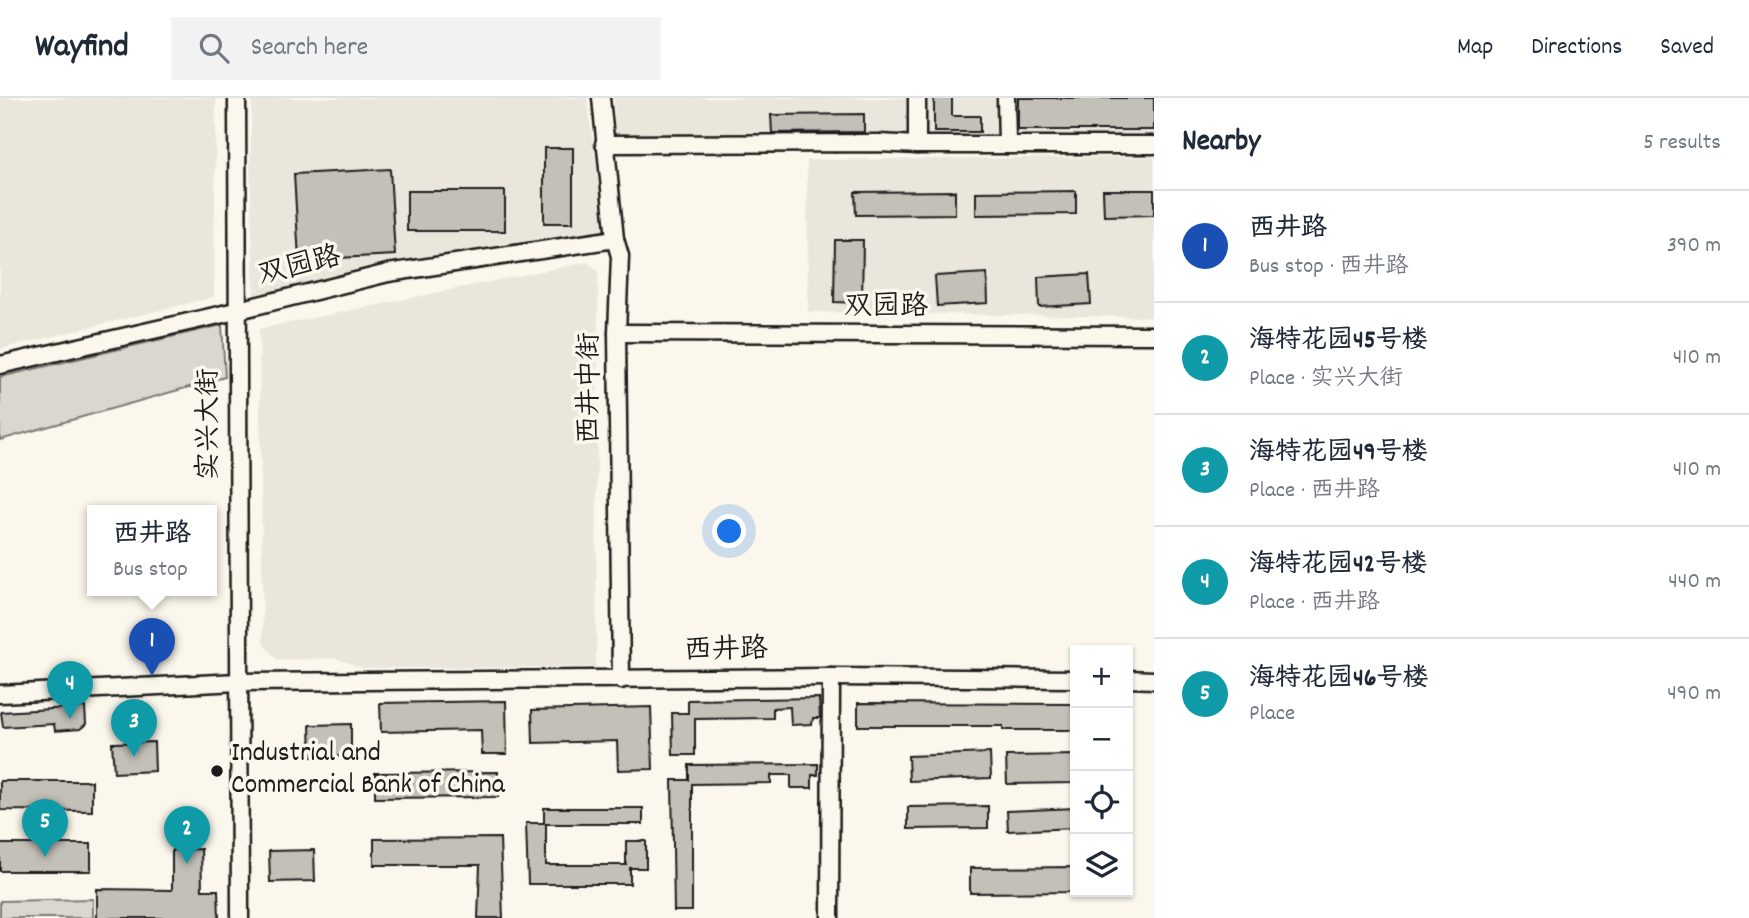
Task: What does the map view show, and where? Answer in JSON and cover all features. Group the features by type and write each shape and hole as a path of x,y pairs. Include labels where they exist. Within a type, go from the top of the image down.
{"street":[{"name":"实兴大街","path":"237,98 240,918"},
{"name":"西井中街","path":"601,98 615,239 620,256 617,332 621,680"},
{"path":"916,98 917,145"},
{"path":"1006,98 1007,145"},
{"path":"604,144 1154,145"},
{"name":"双园路","path":"0,365 388,273 615,239"},
{"name":"双园路","path":"617,332 1154,335"},
{"path":"830,918 831,677"},
{"name":"西井路","path":"0,694 238,682 831,677 1070,679"},
{"path":"1133,679 1154,680"}],"shaded area":[{"path":"0,98 216,98 214,297 0,349"},
{"path":"252,98 587,98 605,231 368,267 254,301 250,162"},
{"path":"614,98 1154,98 1154,151 615,154"},
{"path":"1154,157 1154,317 808,312 807,160"},
{"path":"587,262 598,271 596,667 363,668 335,658 277,660 263,643 259,329"},
{"path":"222,325 225,377 0,440 0,377"},
{"path":"93,899 93,918 0,918 0,901"}],"building":[{"path":"934,98 952,98 952,116 980,116 980,132 934,132"},
{"path":"1018,98 1154,98 1154,130 1018,130"},
{"path":"864,114 864,132 772,133 771,115"},
{"path":"544,148 573,148 573,223 544,223"},
{"path":"390,169 395,255 299,260 294,174"},
{"path":"1103,190 1154,190 1154,215 1104,216"},
{"path":"407,191 505,191 505,231 407,231"},
{"path":"955,191 955,214 856,215 855,192"},
{"path":"1076,191 1076,214 976,215 976,192"},
{"path":"835,240 863,240 862,303 834,302"},
{"path":"987,273 988,303 937,306 935,276"},
{"path":"1089,274 1091,304 1039,307 1038,277"},
{"path":"819,698 820,718 813,718 812,724 791,725 790,707 773,708 773,718 695,719 695,755 673,755 672,713 688,713 688,700"},
{"path":"506,701 507,754 482,754 481,730 381,732 380,703"},
{"path":"858,703 1070,704 1070,730 1003,730 1003,726 858,726"},
{"path":"85,707 86,724 80,729 55,731 54,724 3,727 1,712"},
{"path":"651,707 653,769 618,770 617,741 533,743 532,710"},
{"path":"351,724 351,756 311,757 310,725"},
{"path":"154,742 155,771 114,773 112,743"},
{"path":"990,753 991,778 909,781 908,756"},
{"path":"1070,755 1070,783 1007,784 1006,756"},
{"path":"818,764 818,775 812,775 812,788 791,788 791,775 771,775 771,783 692,784 692,911 674,911 672,780 689,780 689,765"},
{"path":"498,772 498,797 375,798 375,773"},
{"path":"0,781 92,781 92,811 0,810"},
{"path":"988,806 988,828 908,829 908,807"},
{"path":"544,808 643,808 643,824 546,824 546,865 626,865 626,841 646,841 646,868 630,868 630,884 528,884 526,823 544,823"},
{"path":"1070,808 1070,828 1008,831 1007,811"},
{"path":"500,838 503,918 478,918 480,865 374,865 374,839"},
{"path":"0,844 91,844 91,871 0,871"},
{"path":"201,849 202,890 218,890 219,918 97,918 97,889 172,890 172,850"},
{"path":"314,850 315,881 270,882 269,851"},
{"path":"1070,867 1070,892 970,893 970,868"}],"place":[{"name":"西井路","path":"152,676"},
{"name":"海特花园42号楼","path":"70,719"},
{"name":"海特花园49号楼","path":"134,757"},
{"name":"Industrial and Commercial Bank of China","path":"217,771"},
{"name":"海特花园46号楼","path":"45,857"},
{"name":"海特花园45号楼","path":"187,864"}]}
